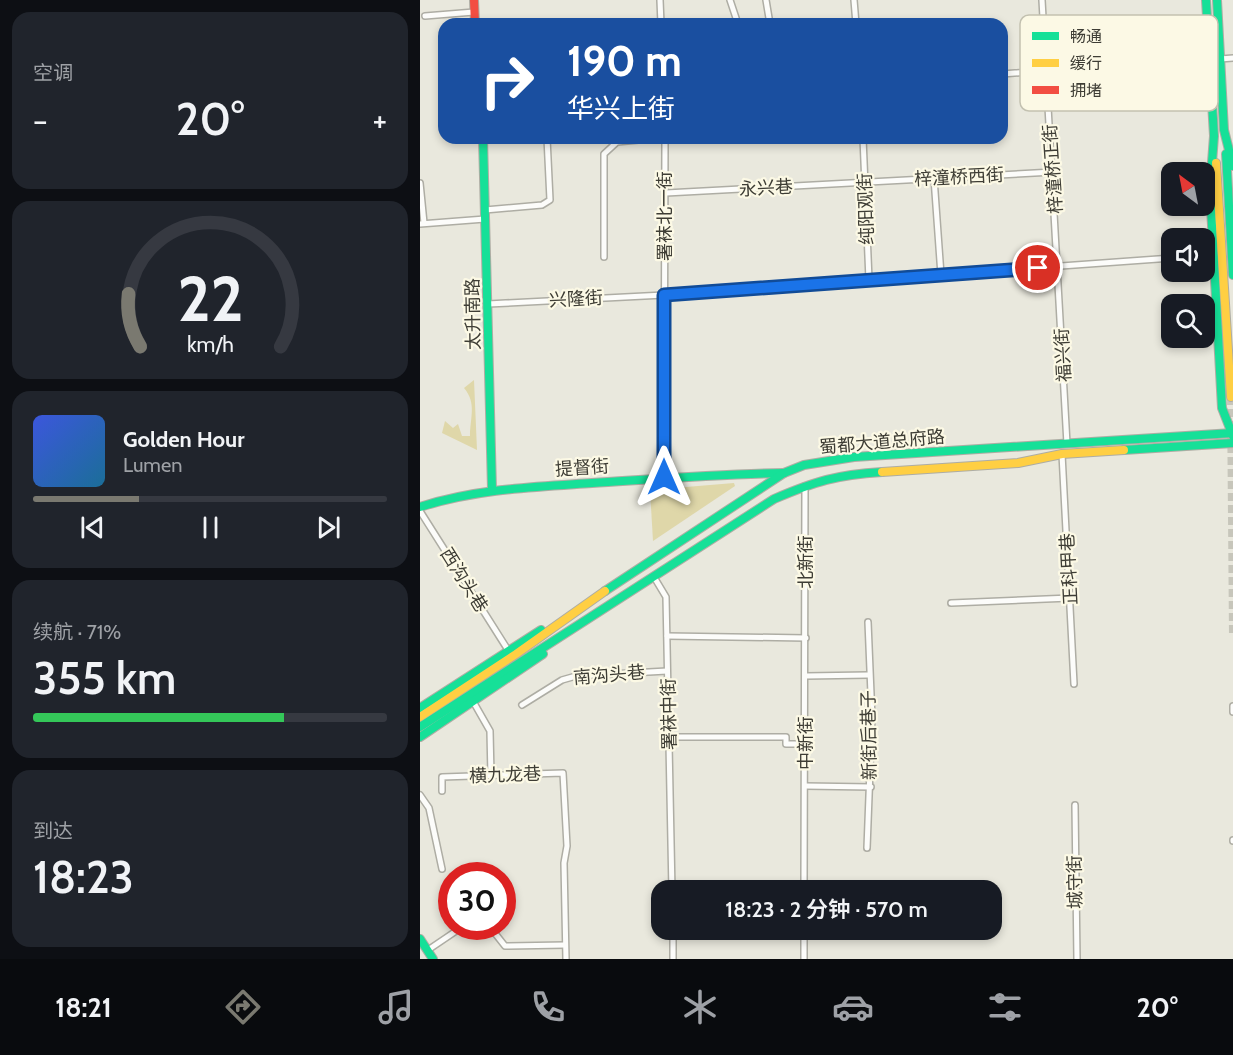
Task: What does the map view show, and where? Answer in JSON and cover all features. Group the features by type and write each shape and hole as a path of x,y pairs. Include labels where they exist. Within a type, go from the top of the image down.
{"main road":[{"path":"474,0 474,18"},
{"path":"1206,0 1207,15"},
{"path":"1217,0 1218,15"},
{"path":"1218,20 1233,275"},
{"path":"1212,111 1231,397"},
{"path":"1224,130 1233,166"},
{"path":"1212,228 1210,189 1214,136"},
{"name":"太升南路","path":"483,144 492,489"},
{"path":"1215,274 1222,408 1232,434"},
{"name":"蜀都大道总府路","path":"420,708 508,650 577,609 784,473 804,465 830,460 1232,434"},
{"name":"蜀都大道总府路","path":"420,727 774,500 805,486 841,475 1018,463 1062,454 1233,443"},
{"name":"提督街","path":"420,509 450,496 492,489 664,477 784,473"},
{"name":"蜀都大道总府路","path":"420,717 516,654 577,609"},
{"name":"蜀都大道总府路","path":"420,737 525,668 584,622"},
{"path":"420,939 433,959"}],"street":[{"path":"660,0 661,18"},
{"path":"730,0 736,18"},
{"path":"766,0 769,18"},
{"path":"854,0 856,18"},
{"name":"梓潼桥正街","path":"1042,0 1043,15"},
{"path":"424,16 474,12"},
{"path":"1220,59 1233,58"},
{"name":"梓潼桥正街","path":"1049,111 1059,266"},
{"path":"420,183 422,224 542,205 550,200 547,144"},
{"path":"604,257 604,154 615,144"},
{"name":"署袜北一街","path":"664,477 665,144"},
{"name":"纯阳观街","path":"863,144 869,280"},
{"name":"梓潼桥西街","path":"865,182 1053,172"},
{"path":"934,178 941,275"},
{"name":"永兴巷","path":"666,193 865,182"},
{"name":"兴隆街","path":"488,304 664,295 1161,259"},
{"name":"福兴街","path":"1059,266 1067,444"},
{"name":"正科甲巷","path":"1062,454 1074,684"},
{"name":"北新街","path":"805,486 806,638"},
{"name":"西沟头巷","path":"420,509 508,650"},
{"name":"署袜中街","path":"654,577 666,597 672,880"},
{"path":"951,603 1070,598"},
{"name":"新街后巷子","path":"867,848 872,718 868,675 868,622"},
{"path":"667,636 806,638"},
{"name":"中新街","path":"804,880 806,638"},
{"name":"南沟头巷","path":"522,705 562,680 576,676 668,671"},
{"path":"806,676 868,675"},
{"path":"474,702 490,731 491,776"},
{"path":"1233,706 1233,712"},
{"path":"669,737 786,737 786,744 805,744"},
{"name":"横九龙巷","path":"442,791 442,777 563,773 567,846 564,864 565,945"},
{"path":"805,786 870,787"},
{"path":"420,795 429,808 440,862"},
{"name":"城守街","path":"1075,805 1077,959"},
{"path":"428,951 444,940"},
{"path":"501,940 506,946 565,945 566,959"},
{"path":"673,940 674,959"},
{"path":"804,940 804,959"}],"shaded area":[{"path":"474,380 477,450 442,433 445,421 453,428 458,424 462,436 470,436 472,405 464,388"},
{"path":"734,483 735,486 653,541 650,490"}],"tunnel":[{"path":"1231,397 1233,635"}],"traffic: fast":[{"path":"1206,0 1207,15"},
{"path":"1217,0 1218,15"},
{"path":"1218,19 1224,130 1233,166"},
{"path":"1213,111 1214,136 1210,189 1222,408 1233,436"},
{"path":"483,144 492,489"},
{"path":"1226,154 1233,275"},
{"path":"605,591 784,473 804,465 854,457 1233,433"},
{"path":"1124,450 1233,443"},
{"path":"420,727 774,499 826,480 882,472"},
{"path":"420,507 462,496 526,488 784,473"},
{"path":"420,708 541,630"},
{"path":"420,737 543,654"},
{"path":"420,939 433,959"}],"traffic: slow":[{"path":"1216,163 1231,397"},
{"path":"882,472 1018,463 1062,454 1124,450"},
{"path":"420,717 516,654 605,591"}],"traffic: jam":[{"path":"474,0 475,18"}],"route":[{"path":"664,477 664,295 1038,268"}]}
